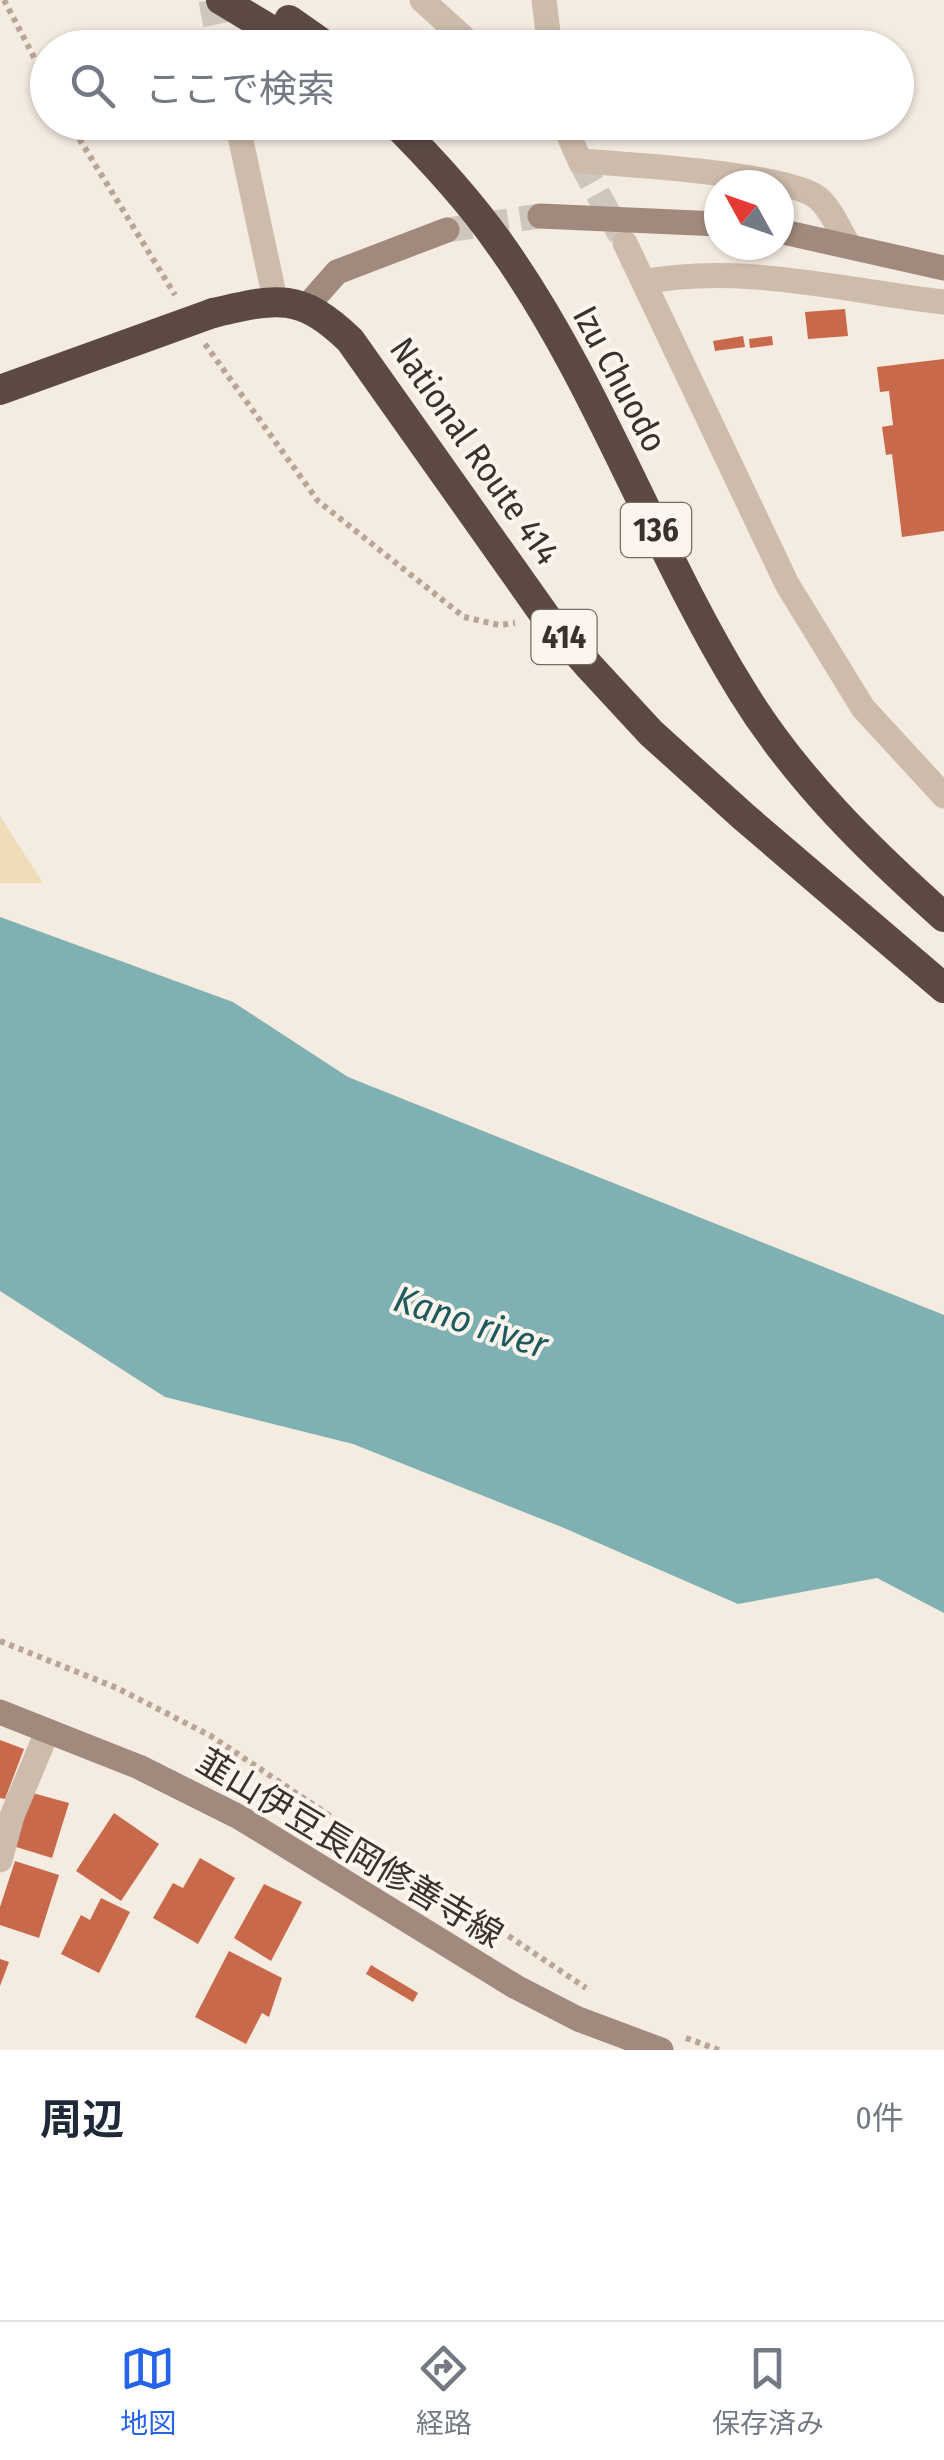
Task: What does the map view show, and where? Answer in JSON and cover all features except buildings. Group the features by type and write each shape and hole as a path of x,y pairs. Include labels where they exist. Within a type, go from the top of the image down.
{"highway":[{"path":"221,0 271,30"},
{"path":"256,0 302,30"},
{"name":"Izu Chuodo","path":"411,140 464,198 529,289 710,634 779,747 881,860 944,917"},
{"name":"Izu Chuodo","path":"435,140 479,188 544,279 725,629 767,698 835,788 944,894"},
{"name":"National Route 414","path":"0,390 197,316 275,298 307,306 350,340 546,617 651,733 944,988"}],"main road":[{"path":"540,216 704,222"},
{"path":"307,306 337,272 447,230"},
{"path":"794,234 944,268"},
{"name":"韮山伊豆長岡修善寺線","path":"0,1712 139,1767 239,1817 516,1988 578,2018 666,2041"}],"street":[{"path":"422,0 454,30"},
{"path":"544,0 548,30"},
{"path":"241,140 275,298"},
{"path":"571,140 580,161 666,166 797,188 817,198 848,244"},
{"path":"625,243 787,584 863,708 944,796"},
{"path":"644,282 679,275 944,302"},
{"path":"0,1860 12,1816 47,1732"}],"path":[{"path":"4,0 30,50"},
{"path":"81,140 318,501 464,617 499,625 546,617"},
{"path":"0,1641 118,1688 211,1736 596,1995"},
{"path":"666,2041 718,2050"}],"sand":[{"path":"0,816 43,883 0,883"}],"water":[{"name":"Kano river","path":"0,917 233,1002 348,1077 944,1315 944,1613 877,1578 738,1604 564,1528 353,1444 165,1397 0,1291"}],"tunnel":[{"path":"211,0 217,30"},
{"path":"580,161 621,236"},
{"path":"447,230 540,216"}]}
